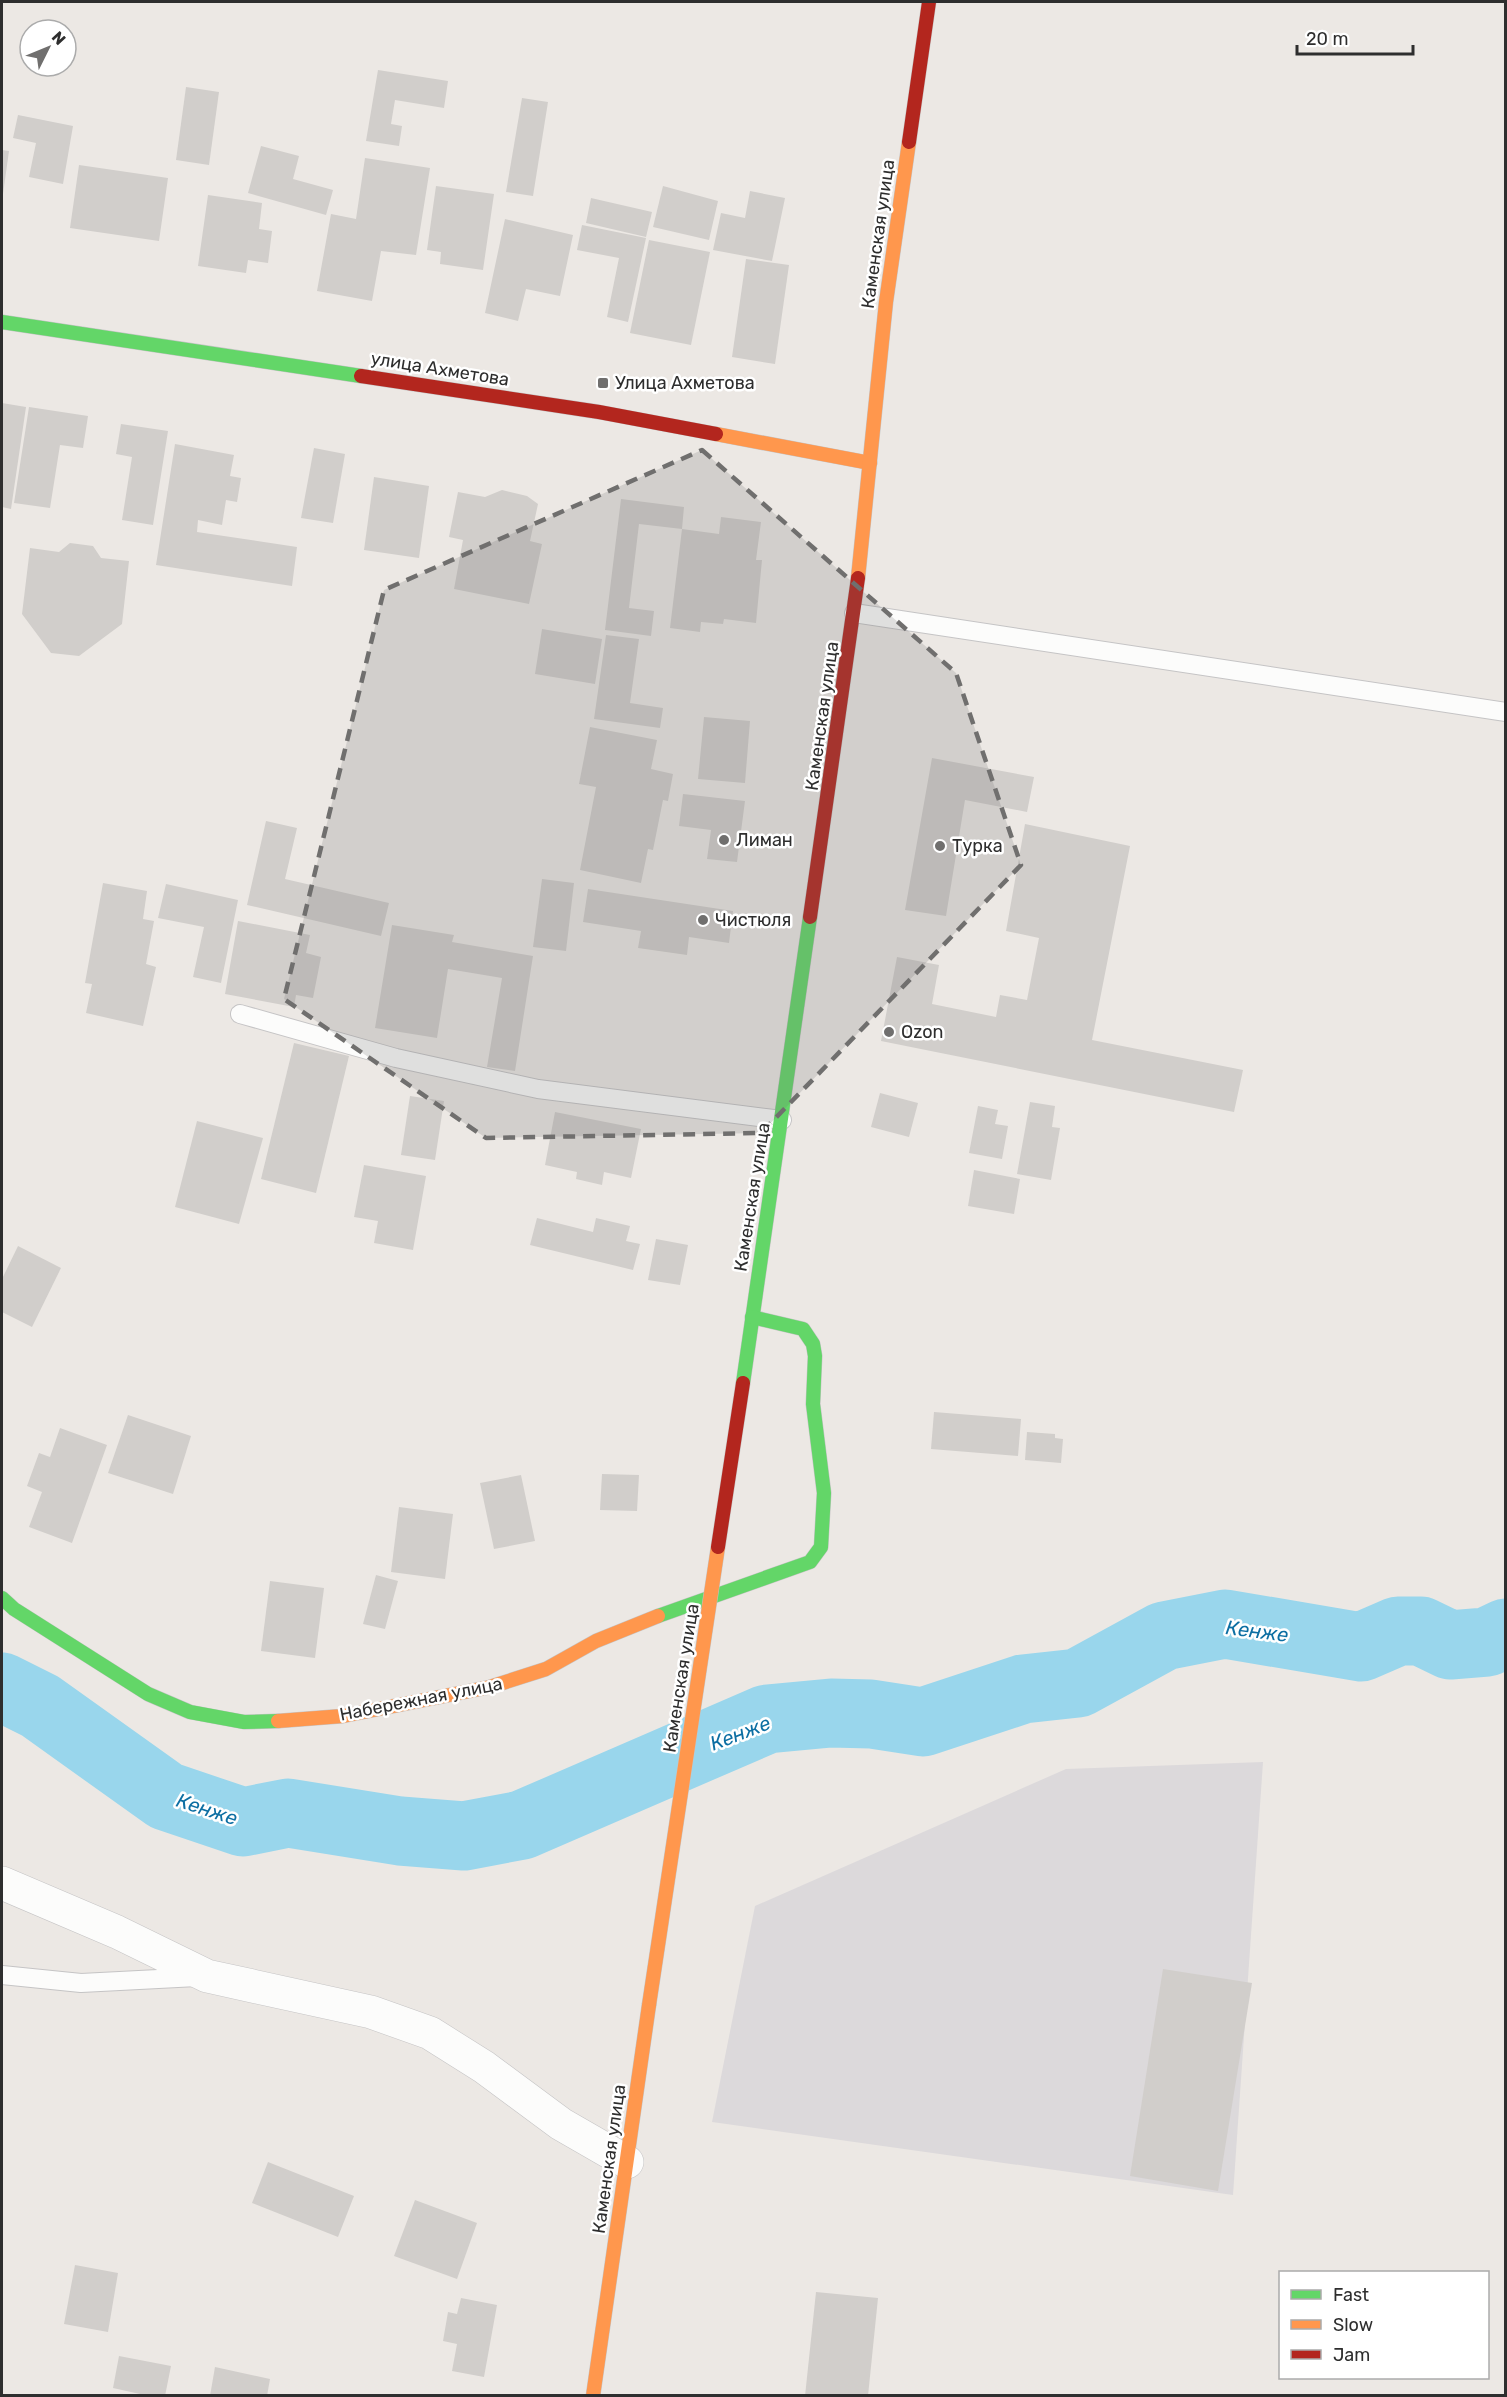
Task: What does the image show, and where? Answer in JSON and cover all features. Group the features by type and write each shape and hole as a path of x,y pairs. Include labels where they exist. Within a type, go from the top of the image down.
{"street":[{"name":"Каменская улица","path":"593,2396 782,1120 854,613 886,302 929,2"},
{"name":"улица Ахметова","path":"2,322 599,412 870,463"},
{"name":"Набережная улица","path":"2,1598 14,1609 148,1694 190,1713 244,1722 343,1716 448,1697 546,1670 596,1641 644,1621 810,1562 821,1547 824,1493 813,1404 813,1344 803,1329 752,1317"},
{"path":"2,1883 106,1927 207,1976 371,2012 430,2033 484,2067 561,2124 627,2162"}],"lane":[{"path":"854,613 1506,712"},
{"path":"240,1014 396,1058 538,1089 782,1120"},
{"path":"2,1975 81,1983 207,1976"}],"highlighted area":[{"path":"702,450 956,673 1021,865 761,1133 486,1138 284,999 384,590"}],"shaded area":[{"path":"1263,1762 1233,2195 712,2122 755,1906 1066,1769"}],"building":[{"path":"378,70 448,81 444,108 395,100 391,124 402,126 399,146 366,141"},
{"path":"186,87 219,92 209,165 176,160"},
{"path":"522,98 548,102 533,196 506,192"},
{"path":"18,115 73,126 63,184 29,177 36,143 13,138"},
{"path":"261,146 299,156 293,179 333,190 326,215 248,193"},
{"path":"2,150 9,151 3,194 2,194"},
{"path":"365,158 430,168 416,255 381,251 372,301 317,291 331,214 356,219"},
{"path":"79,165 168,178 159,241 70,228"},
{"path":"436,186 494,194 483,270 440,264 441,252 427,250"},
{"path":"663,186 718,201 709,240 653,227"},
{"path":"750,191 785,198 772,261 713,250 721,213 745,218"},
{"path":"208,195 262,203 259,229 272,231 268,263 248,260 246,273 198,266"},
{"path":"591,198 652,212 646,237 586,223"},
{"path":"505,219 573,235 560,296 526,289 518,321 485,313"},
{"path":"582,225 646,238 628,322 607,317 619,258 577,250"},
{"path":"649,240 710,252 691,345 630,333"},
{"path":"746,259 789,265 775,364 732,357"},
{"path":"2,403 26,407 11,509 2,507"},
{"path":"29,407 88,416 83,448 60,445 50,508 14,503"},
{"path":"121,424 168,431 153,525 122,520 132,457 116,454"},
{"path":"175,444 234,455 230,476 241,478 237,502 226,500 222,525 198,520 197,532 297,547 292,586 156,565"},
{"path":"314,448 345,454 333,523 301,518"},
{"path":"374,477 429,486 419,558 364,550"},
{"path":"502,490 527,496 538,504 530,541 542,544 529,604 454,589 463,540 449,537 458,492 485,497"},
{"path":"621,499 684,507 682,529 639,524 629,608 654,611 651,636 605,630"},
{"path":"721,517 761,522 756,560 762,560 756,623 724,619 723,624 701,622 700,632 670,628 682,529 719,534"},
{"path":"70,543 93,546 101,558 129,561 122,624 79,656 51,653 22,614 30,548 59,552"},
{"path":"542,629 602,639 595,684 535,674"},
{"path":"606,635 639,639 630,703 663,708 660,728 594,719"},
{"path":"704,717 750,721 745,783 698,779"},
{"path":"590,727 657,740 651,769 673,774 668,801 663,800 653,850 648,849 641,883 580,870 596,787 579,784"},
{"path":"932,758 1034,777 1027,812 965,800 946,916 905,910"},
{"path":"683,794 745,801 737,862 707,859 711,830 679,826"},
{"path":"266,821 297,828 285,879 389,903 381,936 247,905"},
{"path":"1025,824 1130,846 1092,1040 1243,1070 1234,1112 881,1041 897,957 939,965 932,1004 996,1017 1000,995 1027,1000 1039,938 1006,931"},
{"path":"542,879 574,883 566,951 533,947"},
{"path":"103,883 147,891 143,919 154,921 146,964 156,967 143,1026 86,1013 92,984 85,983"},
{"path":"166,884 238,900 221,983 193,977 204,927 158,918"},
{"path":"588,889 733,911 729,943 689,937 687,955 638,948 641,931 583,922"},
{"path":"238,921 310,935 306,953 321,957 313,998 296,995 294,1007 225,994"},
{"path":"392,925 454,935 452,942 533,956 515,1071 487,1067 502,978 448,969 437,1038 375,1028"},
{"path":"294,1043 349,1056 316,1193 261,1179"},
{"path":"880,1093 918,1103 909,1137 871,1127"},
{"path":"410,1096 444,1101 435,1160 401,1155"},
{"path":"1030,1102 1055,1106 1052,1127 1060,1128 1051,1180 1017,1174"},
{"path":"978,1106 998,1110 995,1124 1008,1126 1002,1159 969,1153"},
{"path":"555,1112 641,1129 631,1178 604,1172 602,1185 576,1179 577,1172 545,1165"},
{"path":"197,1121 263,1138 239,1224 175,1207"},
{"path":"364,1165 426,1176 413,1250 374,1243 378,1221 354,1217"},
{"path":"974,1170 1020,1179 1014,1214 968,1206"},
{"path":"537,1218 593,1232 596,1218 630,1226 626,1241 640,1244 633,1270 530,1245"},
{"path":"656,1239 688,1245 680,1285 648,1280"},
{"path":"18,1246 61,1268 32,1327 2,1312 2,1279"},
{"path":"934,1412 1021,1419 1018,1456 931,1449"},
{"path":"128,1415 191,1436 173,1494 108,1473"},
{"path":"60,1428 107,1445 72,1543 29,1527 42,1492 27,1486 39,1453 50,1457"},
{"path":"1027,1432 1055,1434 1055,1438 1063,1439 1061,1463 1025,1460"},
{"path":"602,1474 639,1475 637,1511 600,1510"},
{"path":"521,1475 535,1541 494,1549 480,1483"},
{"path":"399,1507 453,1514 445,1579 391,1572"},
{"path":"376,1575 398,1581 385,1629 363,1624"},
{"path":"270,1581 324,1588 315,1658 261,1651"},
{"path":"1163,1969 1252,1983 1218,2191 1130,2176"},
{"path":"268,2162 354,2196 338,2237 252,2203"},
{"path":"415,2200 477,2223 457,2279 394,2256"},
{"path":"75,2265 118,2273 108,2332 64,2324"},
{"path":"816,2292 878,2298 868,2396 805,2396"},
{"path":"461,2298 497,2305 484,2377 452,2371 457,2344 443,2341 448,2312 457,2314"},
{"path":"119,2356 171,2366 165,2396 149,2396 113,2388"},
{"path":"215,2367 270,2379 267,2396 210,2396"}],"waterway":[{"name":"Кенже","path":"2,1687 40,1706 166,1796 243,1822 288,1813 400,1831 464,1836 522,1825 767,1719 831,1713 871,1714 923,1722 1023,1689 1078,1683 1164,1636 1225,1624 1361,1647 1398,1631 1421,1631 1450,1645 1487,1642 1506,1633"}],"traffic: fast":[{"path":"2,322 361,376"},
{"path":"743,1383 810,917"},
{"path":"658,1616 810,1562 821,1547 824,1493 813,1404 815,1356 813,1344 803,1329 752,1317"},
{"path":"2,1598 14,1609 148,1694 190,1712 244,1722 278,1721"}],"traffic: slow":[{"path":"858,578 886,302 909,142"},
{"path":"716,434 870,463"},
{"path":"649,2005 718,1547"},
{"path":"278,1721 343,1716 490,1687 546,1669 596,1641 658,1616"},
{"path":"593,2396 649,2005"}],"traffic: jam":[{"path":"909,142 929,2"},
{"path":"361,376 599,412 716,434"},
{"path":"810,917 858,578"},
{"path":"718,1547 743,1383"}],"place":[{"name":"Улица Ахметова","path":"603,383"},
{"name":"Лиман","path":"724,840"},
{"name":"Турка","path":"940,846"},
{"name":"Чистюля","path":"703,920"},
{"name":"Ozon","path":"889,1032"}]}
